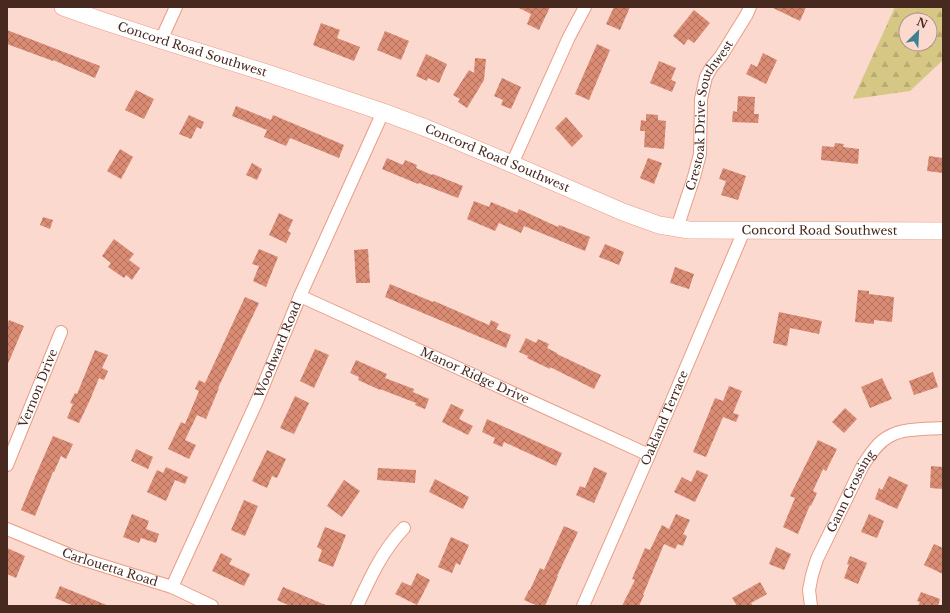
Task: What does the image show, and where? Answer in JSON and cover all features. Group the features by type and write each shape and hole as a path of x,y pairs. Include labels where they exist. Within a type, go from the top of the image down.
{"street":[{"name":"Concord Road Southwest","path":"63,7 383,112 426,128 623,212 659,224 689,230 943,231"},
{"path":"161,40 176,7"},
{"path":"512,164 569,37 585,7"},
{"name":"Crestoak Drive Southwest","path":"677,228 700,154 701,99 706,77 710,68 721,56 750,7"},
{"name":"Woodward Road","path":"172,587 257,401 300,296 383,112"},
{"name":"Oakland Terrace","path":"583,606 649,455 744,230"},
{"name":"Manor Ridge Drive","path":"300,296 649,455"},
{"name":"Vernon Drive","path":"7,465 61,332"},
{"name":"Gann Crossing","path":"811,606 809,590 817,559 863,465 871,453 888,436 902,431 943,428"},
{"path":"357,606 381,557 393,539 404,528"},
{"name":"Carlouetta Road","path":"7,530 75,557 172,587 212,606"}],"green space":[{"path":"895,7 943,7 943,60 910,91 853,99"}],"building":[{"path":"517,7 550,7 539,30 527,24 531,14"},
{"path":"614,7 630,7 620,30 606,24"},
{"path":"771,7 806,7 800,21"},
{"path":"694,10 710,23 694,43 688,39 684,45 673,36"},
{"path":"321,23 340,30 337,38 360,47 354,61 313,45"},
{"path":"7,30 100,66 95,78 53,60 7,44"},
{"path":"385,31 409,41 401,60 377,50"},
{"path":"597,44 610,50 589,100 575,94"},
{"path":"763,53 777,60 766,84 746,74 751,64 757,67"},
{"path":"426,54 447,64 439,83 428,78 427,81 416,76"},
{"path":"475,58 486,59 484,80 467,108 458,102 460,99 453,95 469,70 474,73"},
{"path":"659,61 676,68 671,80 676,82 672,92 650,83"},
{"path":"502,78 521,87 511,109 501,105 503,100 494,96"},
{"path":"136,90 154,99 144,119 125,110"},
{"path":"738,96 755,97 754,114 759,114 758,123 732,122 733,111 737,112"},
{"path":"236,106 271,120 273,115 344,145 339,158 290,138 286,146 264,137 267,130 232,116"},
{"path":"646,114 658,115 658,120 666,121 664,149 644,147 645,131 640,131 641,120 646,121"},
{"path":"189,115 204,122 201,129 197,127 191,139 179,134"},
{"path":"566,117 583,136 572,147 555,128"},
{"path":"835,143 844,144 843,147 859,149 858,164 821,160 822,146 834,147"},
{"path":"120,149 133,157 121,179 107,171"},
{"path":"929,156 943,158 943,173 927,171"},
{"path":"387,158 403,165 405,160 417,165 416,168 463,186 458,198 382,169"},
{"path":"648,158 662,163 654,184 640,178"},
{"path":"252,163 262,169 257,180 246,175"},
{"path":"723,168 746,176 738,200 721,195 726,181 719,179"},
{"path":"474,201 489,207 491,202 517,213 519,209 558,227 559,225 590,237 585,251 524,226 521,233 499,223 495,231 467,219"},
{"path":"279,213 293,220 288,231 291,233 286,243 269,235"},
{"path":"43,217 53,220 50,229 40,225"},
{"path":"114,239 134,254 129,260 140,268 132,280 126,275 124,278 108,267 111,263 102,256"},
{"path":"605,244 624,252 619,265 599,257"},
{"path":"259,249 278,257 266,287 253,281 259,266 252,264"},
{"path":"368,249 370,283 356,283 354,250"},
{"path":"675,267 694,274 689,289 670,283"},
{"path":"390,284 489,325 491,320 499,324 496,329 511,335 506,348 385,297"},
{"path":"858,290 869,291 869,294 894,297 892,322 874,320 874,324 855,322"},
{"path":"245,297 259,303 218,388 206,419 197,415 185,440 196,445 189,459 168,449 181,422 185,424 199,391 195,389 199,380 205,383"},
{"path":"779,312 822,321 819,334 790,328 787,346 773,343"},
{"path":"9,320 24,326 7,366 7,325"},
{"path":"526,338 536,343 538,339 549,344 547,348 557,354 601,375 594,389 550,367 550,369 527,358 528,356 519,352"},
{"path":"315,349 329,355 314,388 300,381"},
{"path":"95,350 108,355 102,368 108,371 104,380 99,378 79,423 67,418 73,404 70,403 75,393 77,394"},
{"path":"356,360 387,374 385,378 414,389 413,392 429,399 425,409 415,405 416,403 358,380 359,377 350,373"},
{"path":"933,372 938,387 914,395 909,381"},
{"path":"882,378 892,399 870,408 861,387"},
{"path":"729,386 742,391 733,413 739,415 736,422 723,417 706,457 693,452 715,398 723,401"},
{"path":"295,396 309,403 294,434 280,428"},
{"path":"451,404 464,410 459,419 473,426 468,435 442,422"},
{"path":"845,408 857,419 844,433 832,422"},
{"path":"487,419 562,453 556,466 504,442 502,447 493,443 495,438 482,432"},
{"path":"53,436 73,444 66,459 61,456 35,516 21,510"},
{"path":"818,440 837,449 826,471 823,469 813,491 817,493 811,506 810,505 798,534 783,527 795,498 790,496"},
{"path":"136,449 153,457 148,469 131,461"},
{"path":"267,450 286,459 277,478 272,476 267,488 252,481"},
{"path":"931,466 943,467 943,489 930,488"},
{"path":"166,467 188,477 185,484 175,480 166,501 147,492 157,470 163,473"},
{"path":"594,467 607,473 594,503 576,495 580,486 585,488"},
{"path":"378,468 416,470 415,483 377,480"},
{"path":"697,470 708,475 695,502 674,492 682,477 691,482"},
{"path":"889,476 908,485 897,509 875,499 879,488 882,490"},
{"path":"435,479 469,497 463,509 429,492"},
{"path":"344,480 360,491 342,517 327,506"},
{"path":"244,500 258,506 245,536 231,530"},
{"path":"132,514 149,521 146,529 159,534 156,543 141,538 139,543 123,537"},
{"path":"676,514 690,520 683,534 687,536 683,546 678,544 675,549 664,544 639,606 622,606 635,580 632,579 645,548 650,550 662,525 669,529"},
{"path":"869,514 884,521 877,538 861,532"},
{"path":"564,526 578,532 557,576 545,606 538,606 524,600 540,568 544,570"},
{"path":"325,527 346,535 333,567 318,561 322,550 317,547"},
{"path":"451,537 469,545 460,565 456,563 452,573 438,567"},
{"path":"934,544 943,548 943,574 924,565"},
{"path":"776,547 791,554 784,570 769,564"},
{"path":"7,548 25,556 16,578 7,574"},
{"path":"221,553 232,559 229,564 250,574 244,586 212,571"},
{"path":"850,556 867,563 858,584 844,578 849,565 847,564"},
{"path":"417,573 430,580 417,605 395,594 402,582 411,586"},
{"path":"760,582 767,594 751,603 753,606 737,606 732,598"},
{"path":"60,586 109,606 74,606 55,598"},
{"path":"283,587 328,606 290,606 277,600"},
{"path":"921,592 940,599 938,606 918,606 920,602 917,601"}]}
